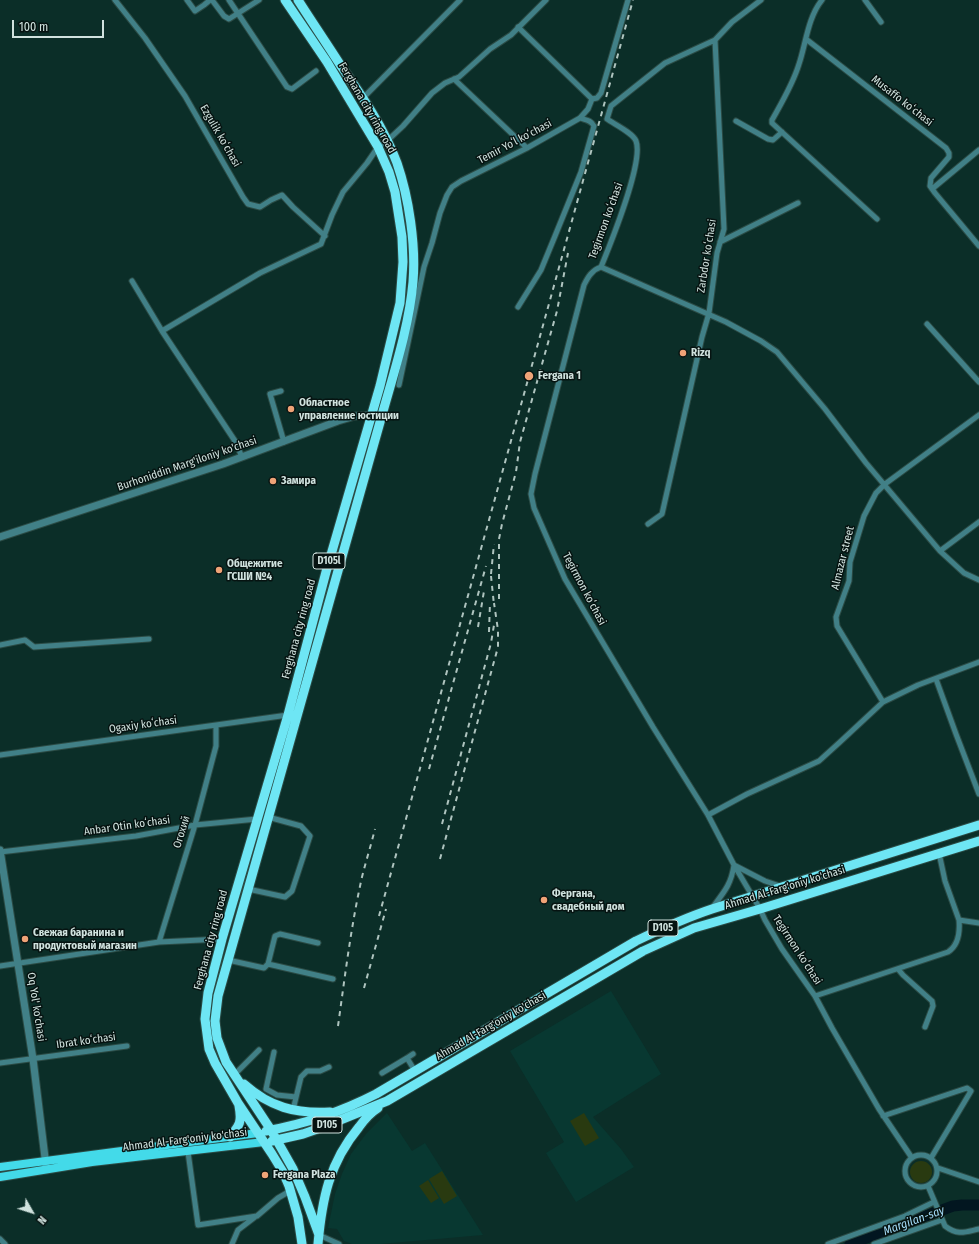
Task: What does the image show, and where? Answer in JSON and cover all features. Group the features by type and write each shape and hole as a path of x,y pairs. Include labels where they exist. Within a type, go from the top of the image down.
{"highway":[{"name":"Ferghana city ring road","path":"285,0 327,62 378,147 389,172 395,192 402,237 403,262 400,303 394,331 372,414 326,572 288,715 222,939 208,993 205,1019 209,1049 214,1063 282,1172 298,1216 302,1244"},
{"name":"Ferghana city ring road","path":"298,0 363,98 387,141 396,163 404,187 412,237 413,282 404,334 218,996 215,1020 217,1038 226,1062 234,1076 272,1130 293,1169 319,1240"},
{"name":"Ahmad Al-Farg'oniy ko'chasi","path":"272,1130 295,1126 341,1111 376,1094 636,941 687,918 752,896 979,825"},
{"name":"Ahmad Al-Farg'oniy ko'chasi","path":"264,1142 303,1134 324,1127 387,1101 643,951 694,928 760,910 979,841"},
{"path":"234,1076 253,1092 276,1105 293,1110 313,1113 341,1111"},
{"path":"319,1240 326,1188 336,1162 351,1136 372,1111 387,1101"},
{"path":"230,1137 240,1123 241,1117 238,1103"},
{"name":"D105","path":"258,1132 272,1130"}],"main road":[{"path":"306,31 314,25"},
{"path":"222,939 234,940"},
{"name":"Ahmad Al-Farg'oniy ko'chasi","path":"0,1177 46,1165 258,1132"},
{"name":"Ahmad Al-Farg'oniy ko'chasi","path":"0,1167 46,1165 188,1152 264,1142"}],"street":[{"name":"Ezgulik koʻchasi","path":"115,0 133,22 185,96 248,204 260,207 282,195 325,236"},
{"path":"187,0 195,10 211,0 224,16 229,19 259,0"},
{"path":"229,0 287,87 292,89 316,71"},
{"path":"363,98 460,0"},
{"path":"162,331 260,273 321,244 343,192 378,147 403,126 432,92 444,83 459,77 490,49 511,35 546,0"},
{"path":"592,99 597,98 601,92 628,0"},
{"path":"715,40 732,22 761,0"},
{"path":"822,0 811,20 799,65 790,88 772,120 774,125 877,219"},
{"path":"865,0 881,22"},
{"path":"518,27 592,99"},
{"name":"Musaffo koʻchasi","path":"806,39 946,148 949,153 949,157 931,178 930,186 932,189"},
{"name":"Zarbdor koʻchasi","path":"648,524 662,514 702,337 709,313 717,254 724,229 715,40"},
{"name":"Tegirmon koʻchasi","path":"715,40 665,63 612,106 607,119 630,134 636,140 637,151 635,167 626,198 601,267 590,274 584,285 531,494 534,508 565,579 653,727 708,815 734,865 782,949 815,996 883,1116 912,1158"},
{"path":"454,79 527,148"},
{"path":"518,307 541,270 581,172 594,126 589,120 580,118 588,109 592,99"},
{"name":"Temir Yoʻl koʻchasi","path":"399,385 424,267 446,195 452,187 462,181 527,148 580,118"},
{"path":"736,121 768,139 773,140 782,132"},
{"path":"979,150 932,189 979,246"},
{"path":"720,242 798,203"},
{"path":"601,267 709,313 761,341 777,352 825,408 866,463 940,551 964,573 979,580"},
{"path":"132,281 162,331 235,441 242,457"},
{"path":"927,324 977,376 979,382"},
{"path":"281,391 270,394 284,442"},
{"name":"Burhoniddin Marg'iloniy ko'chasi","path":"0,537 242,457 338,421 355,416 372,414 382,415"},
{"name":"Almazar street","path":"882,702 837,626 836,617 849,581 850,562 864,516 876,494 885,484 979,415"},
{"path":"940,551 979,522"},
{"path":"0,645 25,640 34,648 149,639"},
{"path":"708,815 747,794 818,762 882,702 918,685 979,662"},
{"path":"936,679 979,794"},
{"name":"Ogaxiy koʻchasi","path":"0,755 288,715"},
{"name":"Огохий","path":"159,942 195,825 216,746 216,726"},
{"path":"248,889 285,897 292,891 310,836 301,826 268,817"},
{"name":"Anbar Otin koʻchasi","path":"0,851 136,836 195,825 257,819"},
{"name":"Oq Yol' ko'chasi","path":"0,851 33,1059 46,1165"},
{"path":"815,996 948,952 953,949 958,941 960,933 959,920 945,881 939,853"},
{"path":"712,909 730,882 734,865 765,881 781,887"},
{"path":"959,920 979,923"},
{"path":"228,960 264,968 268,964 275,936 280,934 318,943"},
{"path":"0,966 159,942 222,939"},
{"path":"268,964 333,979"},
{"path":"898,969 932,1001 933,1006 925,1027"},
{"name":"Ibrat koʻchasi","path":"0,1063 127,1046"},
{"path":"234,1076 259,1050"},
{"path":"274,1052 266,1089 277,1095 296,1097"},
{"path":"382,1073 413,1054"},
{"path":"407,1058 415,1071"},
{"path":"293,1110 301,1077 306,1071 320,1071 329,1067"},
{"path":"883,1116 967,1088 971,1091 931,1158"},
{"path":"188,1152 198,1225 256,1217"},
{"path":"922,1155 931,1158 935,1162 938,1168 936,1179 928,1186 917,1187 908,1181 905,1174 906,1167 912,1158 922,1155"},
{"path":"938,1168 979,1182"},
{"path":"928,1186 942,1220 950,1230 958,1233 979,1228"},
{"path":"232,1244 238,1230 278,1198 290,1191"},
{"path":"828,1244 905,1216 934,1202"},
{"path":"874,1244 942,1220"},
{"path":"0,1239 5,1244"},
{"path":"319,1240 339,1244"}],"shaded area":[{"path":"611,991 661,1074 593,1117 621,1149 634,1167 576,1202 546,1153 564,1142 510,1051"},
{"path":"387,1113 412,1151 425,1143 483,1235 380,1244 352,1244 344,1241 337,1229 328,1228 335,1194 351,1154 366,1134"}],"green space":[{"path":"584,1113 599,1138 585,1146 570,1121"},
{"path":"921,1161 929,1164 932,1172 929,1180 921,1183 913,1180 910,1172 913,1164"},
{"path":"442,1171 457,1196 444,1204 429,1179"},
{"path":"428,1180 439,1198 431,1203 419,1186"}],"waterway":[{"name":"Margilan-say","path":"850,1244 953,1206 979,1205"}],"railway":[{"path":"379,916 633,0"},
{"path":"499,599 499,539 516,472 520,442 557,311 568,253"},
{"path":"491,574 494,544"},
{"path":"429,769 486,566"},
{"path":"491,576 494,605"},
{"path":"478,627 484,591"},
{"path":"489,632 490,602"},
{"path":"440,859 498,647 498,630 494,603"},
{"path":"442,824 491,643 494,625"},
{"path":"338,1026 348,951 362,877 375,829"},
{"path":"364,988 386,909"}],"place":[{"name":"Rizq","path":"683,353"},
{"name":"Fergana 1","path":"529,376"},
{"name":"Областное управление юстиции","path":"291,409"},
{"name":"Замира","path":"273,481"},
{"name":"Общежитие ГСШИ №4","path":"219,570"},
{"name":"Фергана, свадебный дом","path":"544,900"},
{"name":"Свежая баранина и продуктовый магазин","path":"25,939"},
{"name":"Fergana Plaza","path":"265,1175"}]}
